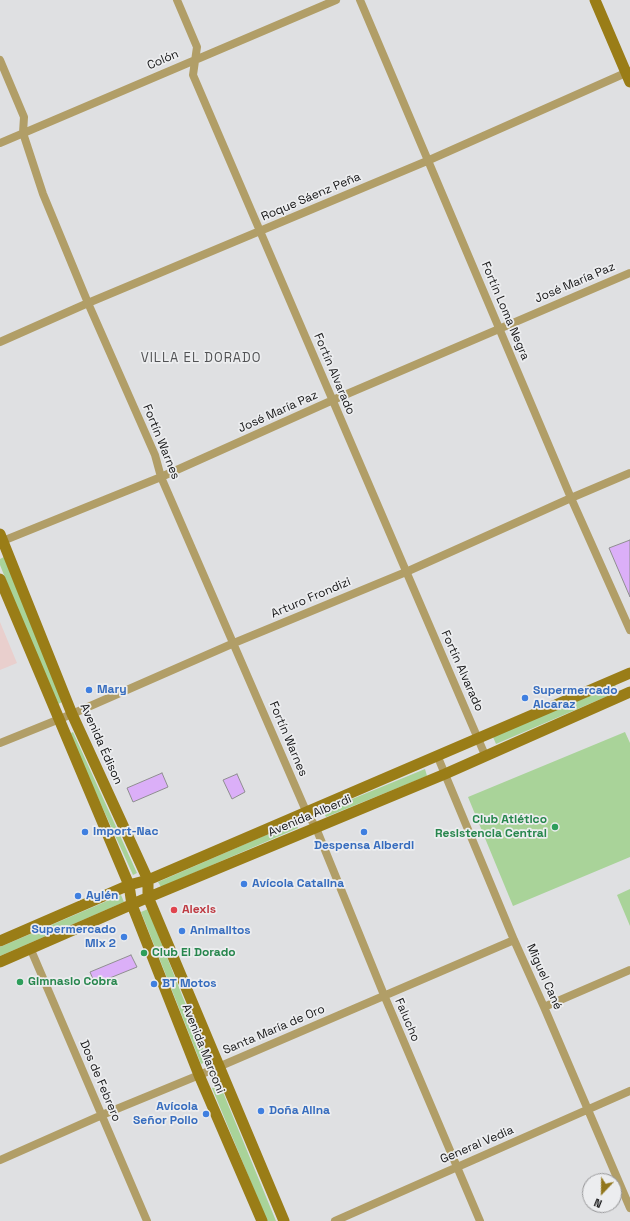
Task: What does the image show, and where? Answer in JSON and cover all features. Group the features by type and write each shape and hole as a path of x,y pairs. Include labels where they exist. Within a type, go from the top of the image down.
{"main road":[{"path":"595,0 629,76"},
{"name":"Avenida Édison","path":"1,539 72,714 148,880 148,897"},
{"path":"0,579 129,885"},
{"name":"Avenida Alberdi","path":"0,941 129,885 148,880 630,673"},
{"name":"Avenida Alberdi","path":"0,962 31,950 148,897 445,774 630,692"},
{"name":"Avenida Marconi","path":"129,885 132,905 199,1075 262,1221"},
{"name":"Avenida Marconi","path":"148,897 284,1221"}],"street":[{"name":"Fortín Alvarado","path":"177,0 197,47 193,75 485,756"},
{"name":"Colón","path":"0,143 336,0"},
{"name":"Fortín Loma Negra","path":"360,0 571,498 630,630"},
{"name":"Fortín Warnes","path":"0,60 24,118 23,133 43,194 88,303 155,455 161,477 306,811 316,828"},
{"name":"Roque Sáenz Peña","path":"0,342 88,303 629,76"},
{"name":"José María Paz","path":"1,539 161,477 333,400 630,273"},
{"name":"Arturo Frondizi","path":"0,743 72,714 234,643 406,572 630,473"},
{"name":"Miguel Cané","path":"437,755 514,940 630,1208"},
{"name":"Falucho","path":"316,828 384,995 480,1221"},
{"name":"Santa María de Oro","path":"0,1160 102,1115 514,940"},
{"name":"Dos de Febrero","path":"31,950 147,1221"},
{"path":"544,1007 630,970"},
{"name":"General Vedia","path":"335,1221 630,1091"}],"shaded area":[{"path":"0,622 17,663 0,670"}],"green space":[{"path":"4,557 62,702 56,705 0,565 0,559"},
{"path":"615,684 617,692 496,744 493,737"},
{"path":"73,732 137,873 133,875 69,734"},
{"name":"Club Atlético Resistencia Central","path":"625,732 630,743 630,857 513,906 468,797"},
{"path":"425,769 427,776 326,817 323,811"},
{"path":"296,822 298,828 161,887 158,882"},
{"path":"630,889 630,926 617,895"},
{"path":"121,895 124,902 0,956 0,947"},
{"path":"148,909 208,1061 201,1064 141,912"},
{"path":"220,1085 276,1221 267,1221 212,1088"}],"building":[{"path":"630,540 630,597 609,548"},
{"path":"162,773 168,787 133,802 127,788"},
{"path":"237,774 245,792 232,799 223,780"},
{"path":"131,955 137,967 95,984 90,972"}],"place":[{"name":"Mary","path":"89,690"},
{"name":"Supermercado Alcaraz","path":"525,698"},
{"name":"Club Atlético Resistencia Central","path":"555,827"},
{"name":"Import-Nac","path":"85,832"},
{"name":"Despensa Alberdi","path":"364,832"},
{"name":"Avícola Catalina","path":"244,884"},
{"name":"Aylén","path":"78,896"},
{"name":"Alexis","path":"174,910"},
{"name":"Animalitos","path":"182,931"},
{"name":"Supermercado Mix 2","path":"124,937"},
{"name":"Club El Dorado","path":"144,953"},
{"name":"Gimnasio Cobra","path":"20,982"},
{"name":"BT Motos","path":"154,984"},
{"name":"Doña Alina","path":"261,1111"},
{"name":"Avícola Señor Pollo","path":"206,1114"}],"district":[{"name":"VILLA EL DORADO","path":"201,358"}]}
